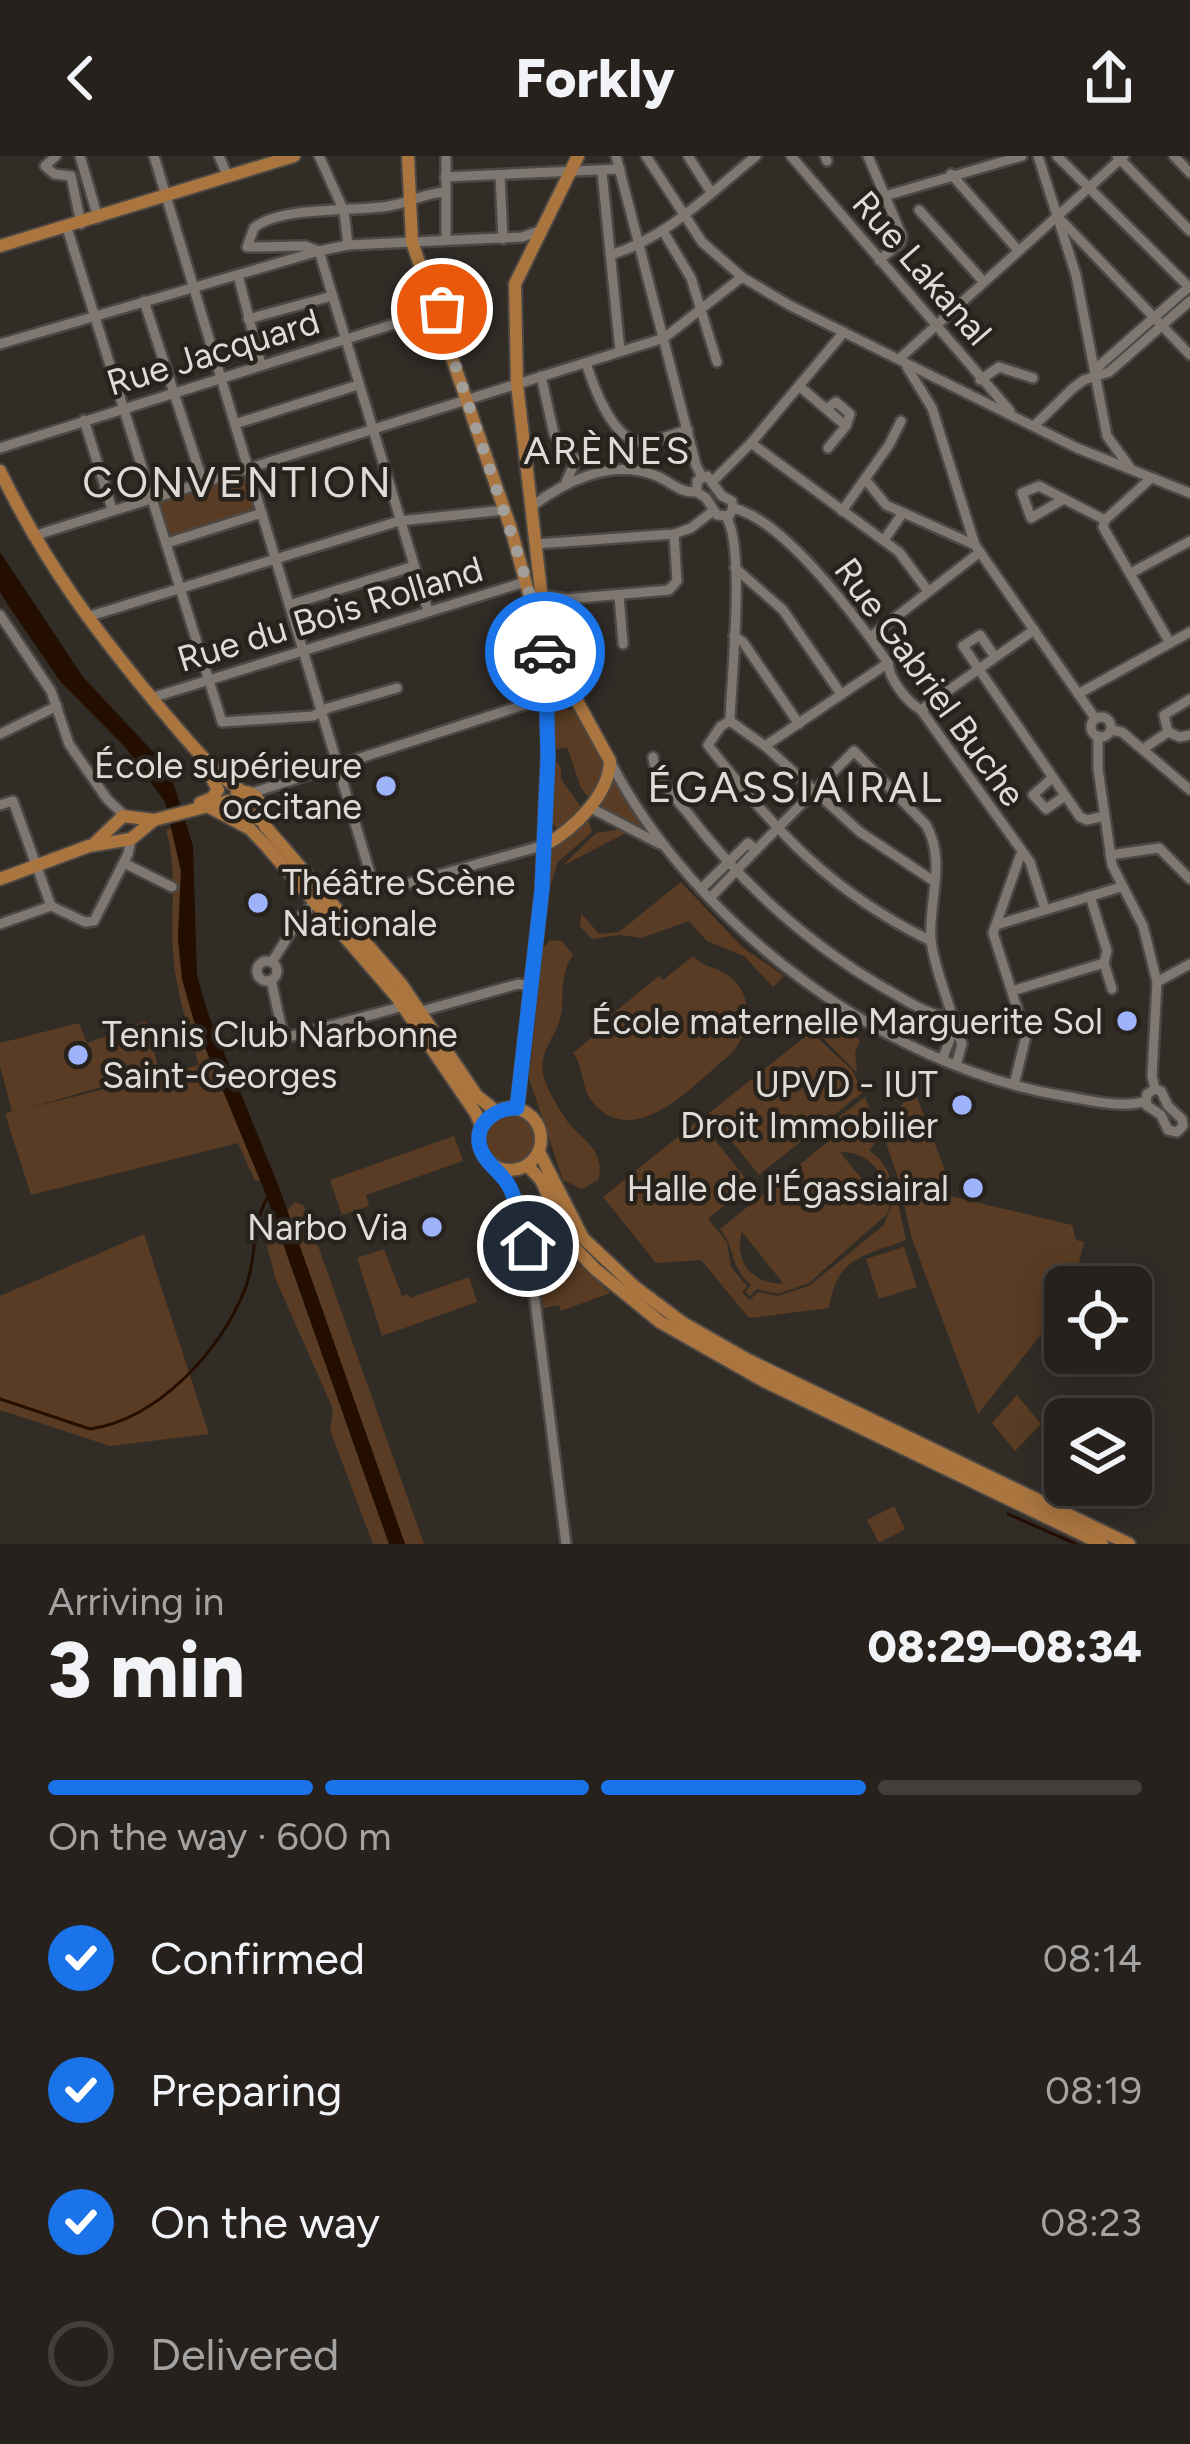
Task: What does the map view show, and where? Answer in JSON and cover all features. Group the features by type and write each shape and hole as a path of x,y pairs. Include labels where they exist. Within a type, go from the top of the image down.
{"main road":[{"path":"0,246 294,156"},
{"path":"408,156 415,242 471,398 536,544 548,637 610,761 606,788 564,830 538,846"},
{"path":"517,1108 544,864 538,846 546,824 547,670 511,529 519,514 515,284 578,156"},
{"path":"0,471 33,536 85,618 238,796 261,811 430,1010 432,1025 477,1096 496,1111"},
{"path":"198,808 218,790 201,753"},
{"path":"0,879 89,846 125,827 238,796"},
{"path":"238,796 238,822"},
{"path":"198,808 238,822 315,902 400,1001 476,1112 482,1127 482,1152 541,1180 570,1243 640,1308 703,1349 1102,1544"},
{"path":"238,822 261,811"},
{"path":"546,824 564,830"},
{"path":"482,1127 496,1111 517,1108 538,1125 538,1153 583,1238 635,1287 683,1323 748,1360 1129,1544"},
{"path":"513,1168 538,1153"}],"street":[{"path":"56,156 45,166 54,174 71,176 74,226 96,314 222,722 314,716 397,688"},
{"path":"80,156 98,218"},
{"path":"219,156 228,177"},
{"path":"319,156 344,211 348,244"},
{"path":"446,156 446,240"},
{"path":"616,156 688,430 733,526 730,721"},
{"path":"646,156 702,242 742,277 1096,456 1190,493"},
{"path":"688,156 711,192"},
{"path":"610,255 639,247 663,231 756,156"},
{"name":"Rue Lakanal","path":"791,156 1010,414"},
{"path":"868,156 902,236 879,260"},
{"path":"885,196 1022,156"},
{"path":"1038,156 1076,274 1107,436 1120,459 1135,472"},
{"path":"1035,425 1073,388 1109,372 1190,287 1057,156"},
{"path":"1174,156 1190,172"},
{"path":"898,359 1120,157 1190,231"},
{"path":"152,158 371,876 386,886 399,886 538,846"},
{"path":"446,178 620,169"},
{"path":"602,172 620,352"},
{"path":"951,174 1018,250"},
{"path":"500,175 503,239"},
{"path":"320,251 305,246 247,247 262,221 445,192"},
{"path":"919,210 983,281"},
{"path":"1057,216 1190,355"},
{"path":"0,344 348,244 503,239 542,230"},
{"path":"663,231 691,278 717,362"},
{"path":"320,251 428,611"},
{"path":"238,275 261,365"},
{"path":"33,536 664,338 742,277"},
{"path":"248,319 332,296"},
{"path":"144,301 202,482"},
{"path":"1159,321 1190,302"},
{"name":"Rue Jacquard","path":"0,448 440,310"},
{"path":"697,492 695,483 751,443 844,332"},
{"path":"917,342 920,370"},
{"path":"898,359 922,387 932,408 978,549 1095,718"},
{"path":"586,363 601,408 633,440 688,430"},
{"path":"975,397 981,379 999,367 1033,378"},
{"path":"542,376 554,434 576,460 566,482"},
{"path":"922,387 936,377"},
{"path":"932,408 936,377"},
{"path":"235,424 358,385"},
{"path":"799,386 846,426 828,448"},
{"path":"84,421 112,509"},
{"path":"842,511 901,421"},
{"path":"1096,456 1102,453 1107,436"},
{"path":"751,443 884,540 928,592"},
{"path":"85,618 400,520 519,514 566,482 614,470 660,477 681,491 697,492 713,511"},
{"path":"865,479 886,505 978,549"},
{"path":"1150,479 1103,527 1170,643"},
{"path":"1064,499 1105,520"},
{"path":"536,544 674,534 692,528 713,511 730,513"},
{"path":"167,543 262,513"},
{"name":"Rue Gabriel Buche","path":"730,513 756,518 823,576 1033,870 1046,909"},
{"path":"884,540 902,514"},
{"path":"541,595 568,599 619,596 675,586 674,534"},
{"path":"1131,573 1190,541"},
{"path":"870,637 978,549"},
{"path":"290,605 414,566"},
{"path":"735,568 783,610 841,694"},
{"name":"Rue du Bois Rolland","path":"152,698 525,582"},
{"path":"619,596 623,644"},
{"path":"0,615 57,706 68,744 125,827 124,863 93,922 51,906 0,924"},
{"path":"921,710 1034,630"},
{"path":"1078,694 1190,632"},
{"path":"995,657 980,635 963,646 1083,819 1104,816"},
{"path":"734,636 799,724"},
{"path":"765,746 888,663"},
{"path":"1190,698 1164,715 1168,731 1180,737 1190,735"},
{"path":"238,796 544,699 576,700"},
{"path":"0,734 57,706"},
{"path":"496,716 532,708 546,718"},
{"path":"1095,718 1107,718 1111,730"},
{"path":"1095,718 1091,730 1098,736"},
{"path":"730,721 765,746 860,832 935,882"},
{"path":"730,721 708,745 776,830 849,895 932,941"},
{"path":"1098,736 1111,730 1122,733 1190,790"},
{"path":"1143,749 1168,731"},
{"path":"610,761 656,835 706,893 761,947 816,989 893,1037 942,1060 1014,1084 1103,1102 1146,1101 1161,1114 1168,1130 1177,1132 1186,1129 1182,1119 1155,1089 1152,1076 1156,982 1143,926 1110,855 1098,736"},
{"path":"706,893 854,751 926,825 938,856 932,941 962,1044 956,1065"},
{"path":"653,757 663,782 732,869 807,936 922,1010 954,1021"},
{"path":"1052,778 1033,796 1046,809 1065,796"},
{"path":"261,811 282,784"},
{"path":"0,805 13,801 51,906"},
{"path":"589,807 652,838 677,860"},
{"path":"1110,855 1159,848 1190,879"},
{"path":"1014,1084 1026,1036 993,933 1021,853"},
{"path":"124,863 172,887"},
{"path":"1013,875 1033,870"},
{"path":"996,925 1121,887"},
{"path":"1090,896 1107,951 1104,963 1112,989"},
{"path":"272,962 315,902"},
{"path":"262,962 272,962 277,974 261,980 256,969 262,962"},
{"path":"1012,991 1104,963"},
{"path":"1156,982 1190,964"},
{"path":"271,980 282,1030 288,1037 387,1011 400,1001"},
{"path":"430,1010 518,983 532,986"},
{"path":"942,1060 954,1021"},
{"path":"1146,1101 1155,1089"},
{"path":"513,1168 509,1186 524,1228 566,1544"},
{"path":"533,1288 545,1246 558,1240 570,1243"}],"shaded area":[{"path":"242,475 254,511 169,535 162,500"},
{"path":"0,552 83,677 156,755 173,782 193,846 197,976 209,1016 279,1187 405,1544 389,1544 265,1192 194,1021 182,979 178,938 181,871 165,802 127,749 60,681 8,605 0,592"},
{"path":"548,703 580,713 607,763 591,801 581,788 567,747 553,750"},
{"path":"550,754 583,810 559,830 550,821"},
{"path":"613,778 653,834 592,808 609,790"},
{"path":"587,815 592,832 558,862 551,884 547,881 552,849"},
{"path":"172,828 181,871 178,938 182,979 194,1021 260,1180 255,1181 238,1143 31,1195 5,1114 12,1111 0,1066 0,1043 79,1023 87,1043 146,1021 159,1070 29,1108 199,1065 175,967 173,876 166,830"},
{"path":"628,832 562,866 596,833"},
{"path":"681,882 742,947 784,976 773,987 744,956 707,941 689,921 641,938 592,939 580,926 581,913 599,934 619,932"},
{"path":"550,940 562,941 573,955 565,974 560,1020 544,1055 543,1074 564,1117 597,1156 598,1180 582,1189 563,1180 529,1078 543,948"},
{"path":"693,956 726,974 742,991 747,1021 739,1042 668,1106 630,1120 612,1117 590,1099 573,1053 596,1034 593,1030 659,976 663,980"},
{"path":"828,1020 860,1040 855,1052 857,1073 817,1032 818,1025"},
{"path":"811,1032 852,1070 863,1092 759,1175 709,1113"},
{"path":"913,1087 946,1173 941,1172 937,1187 899,1181 883,1134"},
{"path":"865,1097 880,1137 869,1150 890,1179 887,1214 809,1283 778,1294 757,1289 750,1296 745,1292 751,1285 739,1271 720,1229 840,1132 834,1121","holes":["840,1152 860,1156 874,1166 881,1182 881,1203","742,1232 783,1283 783,1284 762,1280 748,1269 740,1252"]},
{"path":"511,1115 528,1122 535,1139 528,1156 511,1163 494,1156 487,1139 494,1122"},
{"path":"699,1120 750,1184 708,1219 727,1242 731,1267 747,1286 742,1293 750,1300 758,1292 778,1296 809,1286 884,1225 896,1194 906,1240 854,1261 838,1278 829,1308 749,1318 701,1260 656,1263 603,1197"},
{"path":"454,1136 463,1161 366,1195 369,1206 342,1215 330,1180"},
{"path":"908,1186 1072,1225 1076,1240 1084,1242 1078,1266 1044,1266 1044,1331 978,1414 912,1239 901,1190"},
{"path":"295,1202 304,1206 424,1544 405,1544 287,1210"},
{"path":"546,1205 562,1237 537,1245 538,1226 535,1247 541,1248 536,1269 524,1213"},
{"path":"270,1227 278,1230 389,1544 373,1544 330,1430 333,1409 276,1280 264,1234"},
{"path":"144,1234 209,1434 110,1446 0,1410 0,1296"},
{"path":"557,1246 610,1293 561,1311 559,1305 543,1308 544,1267"},
{"path":"904,1247 917,1287 879,1299 866,1259"},
{"path":"384,1249 402,1296 410,1298 469,1277 477,1302 382,1336 357,1258"},
{"path":"1017,1395 1041,1424 1015,1451 992,1423"},
{"path":"894,1506 905,1529 879,1543 867,1520"}],"waterway":[{"path":"0,1399 90,1429 115,1423 163,1397 203,1358 234,1312 249,1278 258,1220 267,1198"},
{"path":"1008,1514 1076,1544"}],"way so far":[{"path":"442,309 437,310 511,529 545,652"}],"place":[{"name":"École supérieure occitane","path":"386,786"},
{"name":"Théâtre Scène Nationale","path":"258,903"},
{"name":"École maternelle Marguerite Sol","path":"1127,1021"},
{"name":"Tennis Club Narbonne Saint-Georges","path":"78,1055"},
{"name":"UPVD - IUT Droit Immobilier","path":"962,1105"},
{"name":"Halle de l'Égassiairal","path":"973,1188"},
{"name":"Narbo Via","path":"432,1227"}],"district":[{"name":"ARÈNES","path":"608,450"},
{"name":"CONVENTION","path":"238,482"},
{"name":"ÉGASSIAIRAL","path":"796,787"}],"route":[{"path":"528,1246 509,1186 479,1142 490,1115 517,1108 542,889 548,758 545,652"}]}
